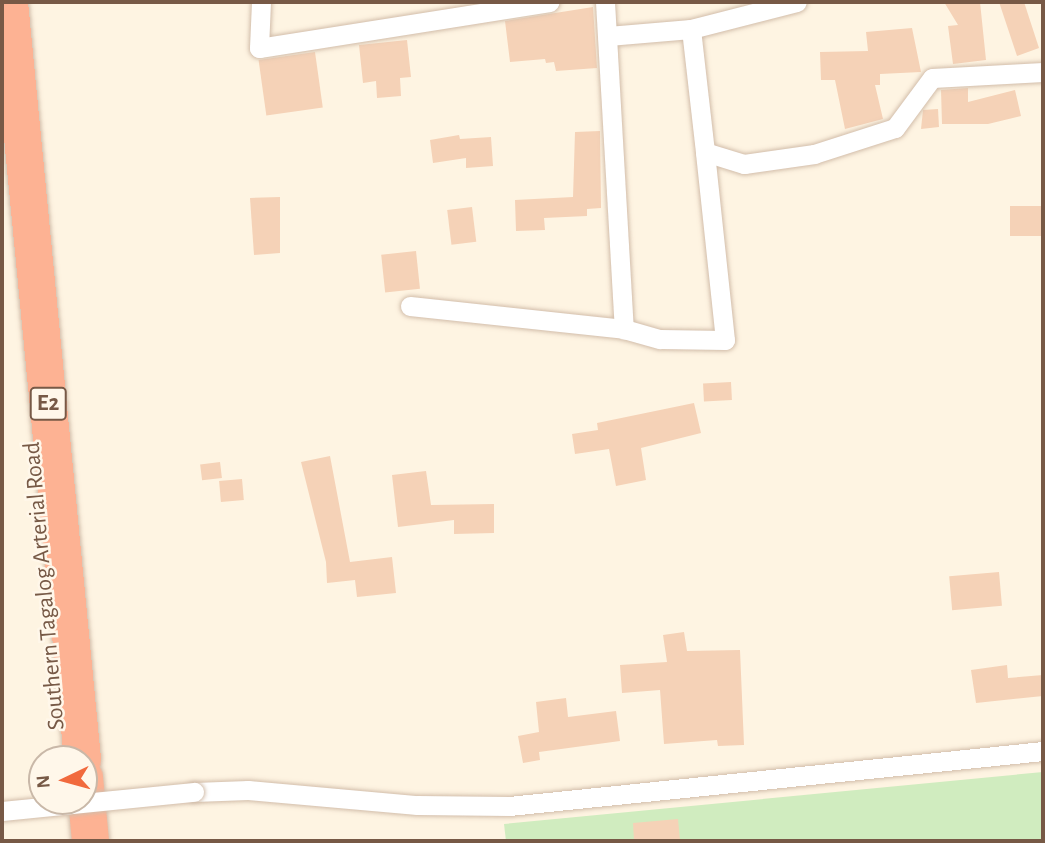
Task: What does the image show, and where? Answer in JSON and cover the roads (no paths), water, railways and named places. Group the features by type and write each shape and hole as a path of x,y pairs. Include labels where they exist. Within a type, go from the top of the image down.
{"highway":[{"name":"Southern Tagalog Arterial Road","path":"9,2 81,745"},
{"name":"Southern Tagalog Arterial Road","path":"2,121 60,745"},
{"path":"66,815 69,841"},
{"path":"88,815 90,841"}],"street":[{"path":"261,2 259,48 549,2"},
{"path":"605,2 624,329"},
{"path":"608,36 691,29 797,2"},
{"path":"410,306 624,329 660,339 725,340 691,29"},
{"path":"705,152 744,164 814,154 895,128 932,78 1043,72"},
{"path":"2,811 194,792 248,790 417,805 509,806 1043,751"}]}
